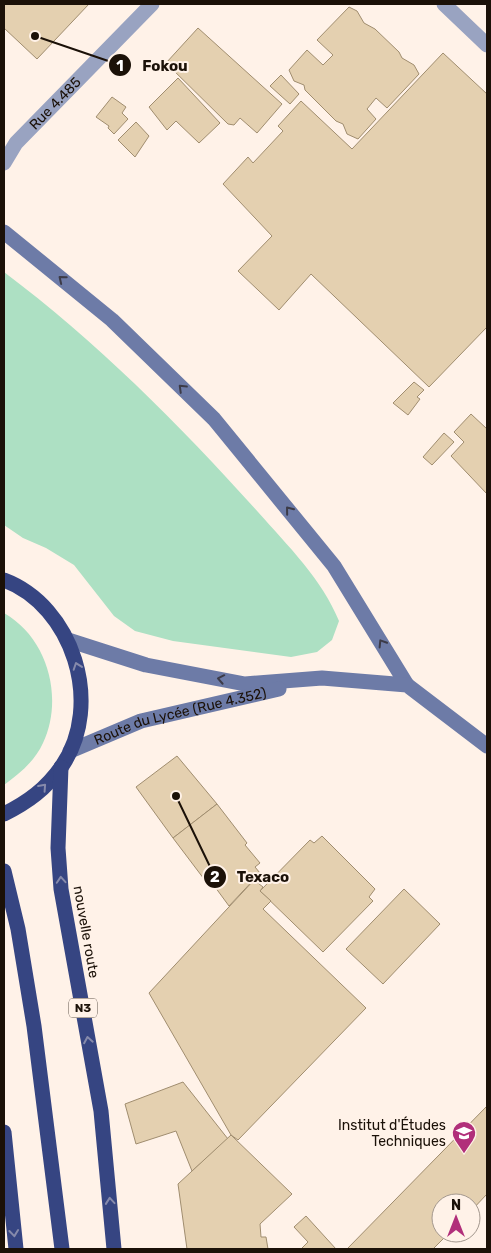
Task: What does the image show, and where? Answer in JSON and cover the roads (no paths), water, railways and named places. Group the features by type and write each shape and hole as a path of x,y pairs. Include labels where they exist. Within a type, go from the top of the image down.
{"highway":[{"path":"4,580 15,584 46,608 68,640 80,676 80,714 70,751 61,767 31,800 4,814"},
{"name":"nouvelle route","path":"61,767 58,848 61,889 101,1111 114,1249"},
{"path":"4,871 18,929 34,1026 62,1249"},
{"path":"4,1132 16,1249"}],"main road":[{"path":"4,232 112,320 214,419 334,566 407,685 487,746"},
{"name":"Route du Lycée (Rue 4.352)","path":"68,640 146,665 245,684 322,678 407,685"},
{"name":"Route du Lycée (Rue 4.352)","path":"70,751 141,721 322,678"}],"street":[{"name":"Rue 4.485","path":"4,164 16,144 152,4"},
{"path":"444,4 487,45"}],"place":[{"name":"Fokou","path":"35,36"},
{"name":"Texaco","path":"176,796"},
{"name":"Institut d'Études Techniques","path":"464,1154"}]}
